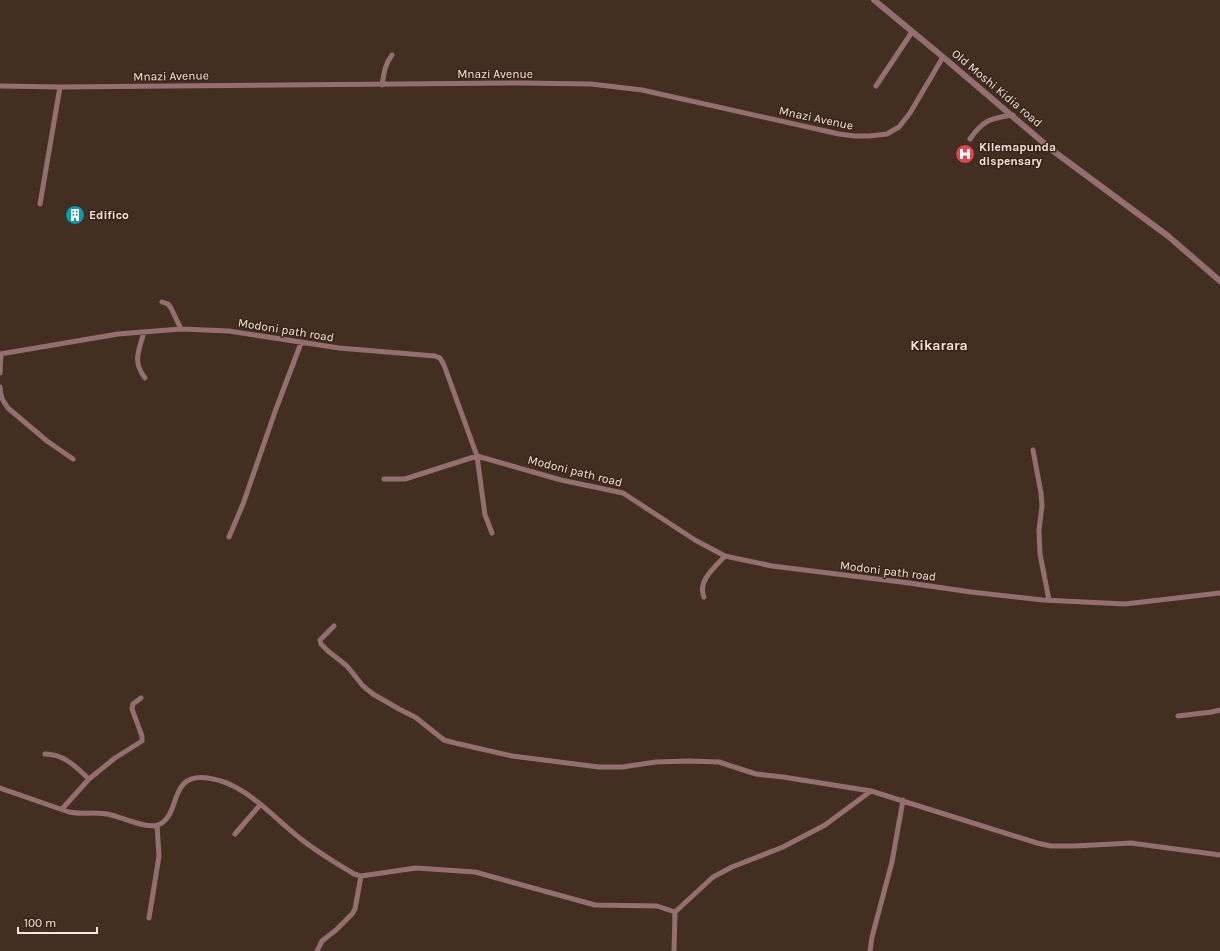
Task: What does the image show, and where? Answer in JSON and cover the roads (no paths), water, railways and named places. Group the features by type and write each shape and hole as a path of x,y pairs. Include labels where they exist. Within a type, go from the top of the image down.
{"street":[{"name":"Old Moshi Kidia road","path":"874,0 1013,115 1057,154 1168,236 1220,280"},
{"path":"876,86 912,32"},
{"path":"382,84 387,62 392,55"},
{"name":"Mnazi Avenue","path":"0,86 60,87 561,83 642,90 839,134 869,136 887,134 899,127 910,113 943,57"},
{"path":"40,204 60,87"},
{"path":"970,139 983,124 991,119 1013,115"},
{"path":"162,302 168,304 171,308 181,329"},
{"name":"Modoni path road","path":"0,354 118,334 181,329 229,331 339,348 435,356 440,358 444,365 477,456 561,480 623,493 695,540 725,556 772,566 971,592 1049,600 1125,604 1220,593"},
{"path":"144,332 137,363 138,370 145,378"},
{"path":"229,537 244,504 276,409 301,343"},
{"path":"0,354 0,373"},
{"path":"0,387 3,402 8,408 48,441 74,459"},
{"path":"1033,450 1042,506 1039,530 1040,554 1049,600"},
{"path":"384,479 412,478 477,456 484,515 492,533"},
{"path":"704,597 701,591 703,584 725,556"},
{"path":"334,626 320,640 321,644 347,666 363,686 386,702 415,717 444,740 454,743 512,756 599,767 622,767 656,762 719,762 756,774 871,791 1037,843 1051,846 1131,842 1220,855"},
{"path":"62,809 89,779 115,758 142,741 142,736 132,709 133,704 142,698"},
{"path":"1178,716 1220,710"},
{"path":"45,754 53,754 64,758 89,779"},
{"path":"0,788 76,814 110,815 139,823 157,825 164,821 170,813 179,790 186,781 197,777 221,780 247,793 301,839 354,874 361,876 416,868 475,872 596,905 657,906 675,912"},
{"path":"674,951 675,912 713,877 732,866 783,847 825,825 871,791"},
{"path":"870,951 872,937 892,862 903,800"},
{"path":"235,834 260,805"},
{"path":"149,918 159,856 157,825"},
{"path":"317,951 322,941 352,914 355,908 361,876"}],"place":[{"name":"Kilemapunda dispensary","path":"965,154"},
{"name":"Edifico","path":"75,215"}],"district":[{"name":"Kikarara","path":"939,345"}]}
